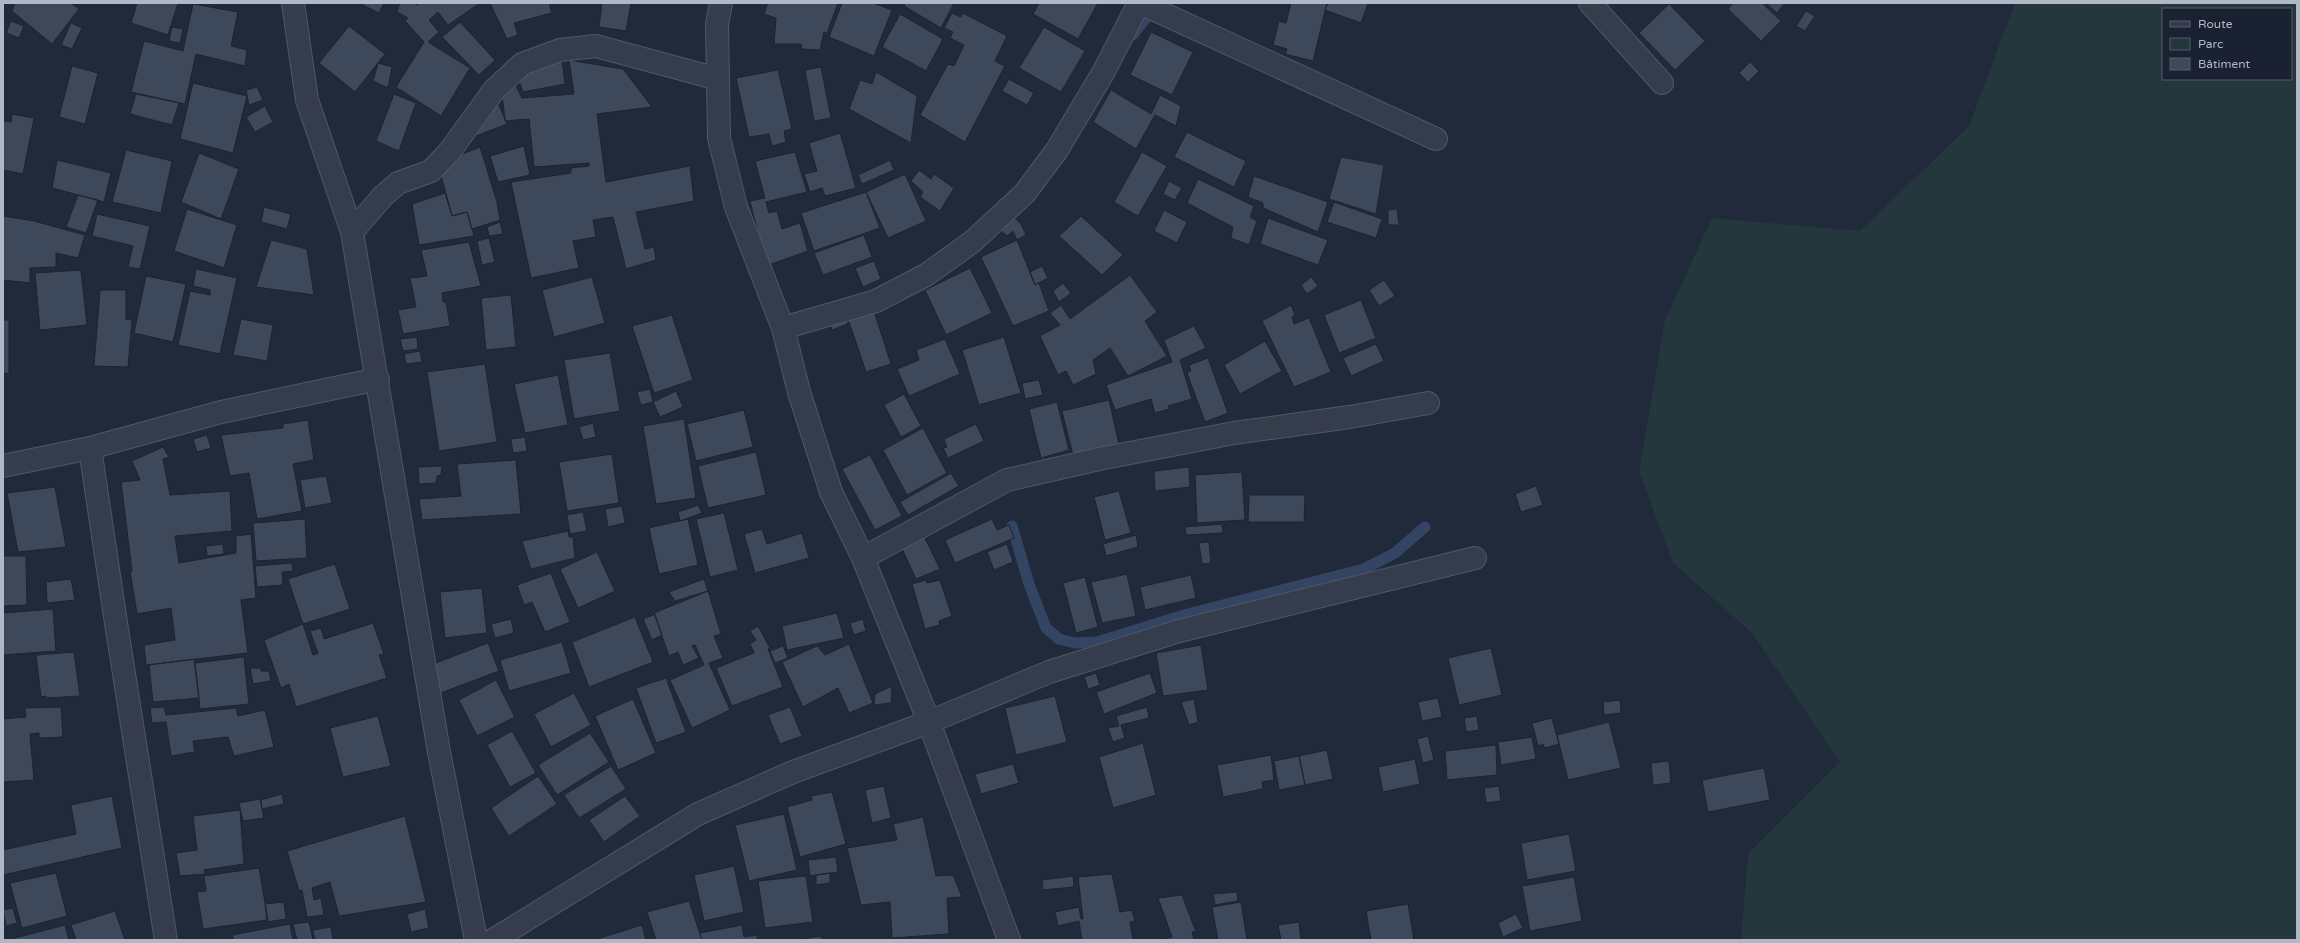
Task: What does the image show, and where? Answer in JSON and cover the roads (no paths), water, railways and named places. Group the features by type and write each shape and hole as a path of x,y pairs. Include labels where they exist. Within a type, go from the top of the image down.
{"street":[{"path":"293,3 307,100 352,232 378,379 439,752 476,940"},
{"path":"721,3 717,24 719,138 736,207 783,328 799,392 831,492 863,558 929,722 1009,940"},
{"path":"783,328 876,301 926,275 972,242 1025,193 1057,150 1103,73 1140,3 1436,139"},
{"path":"1590,3 1662,83"},
{"path":"352,232 383,196 398,183 431,171 450,152 494,90 522,64 560,50 596,46 718,79"},
{"path":"3,466 90,448 222,412 378,379"},
{"path":"863,558 1007,480 1098,459 1234,433 1350,417 1428,402"},
{"path":"90,448 166,940"},
{"path":"493,940 698,814 793,772 929,722 1050,672 1179,631 1475,558"}],"waterway":[{"path":"1133,35 1149,14"},
{"path":"1012,526 1029,584 1046,628 1059,639 1075,643 1097,642 1184,615 1364,569 1395,553 1425,527"}]}
